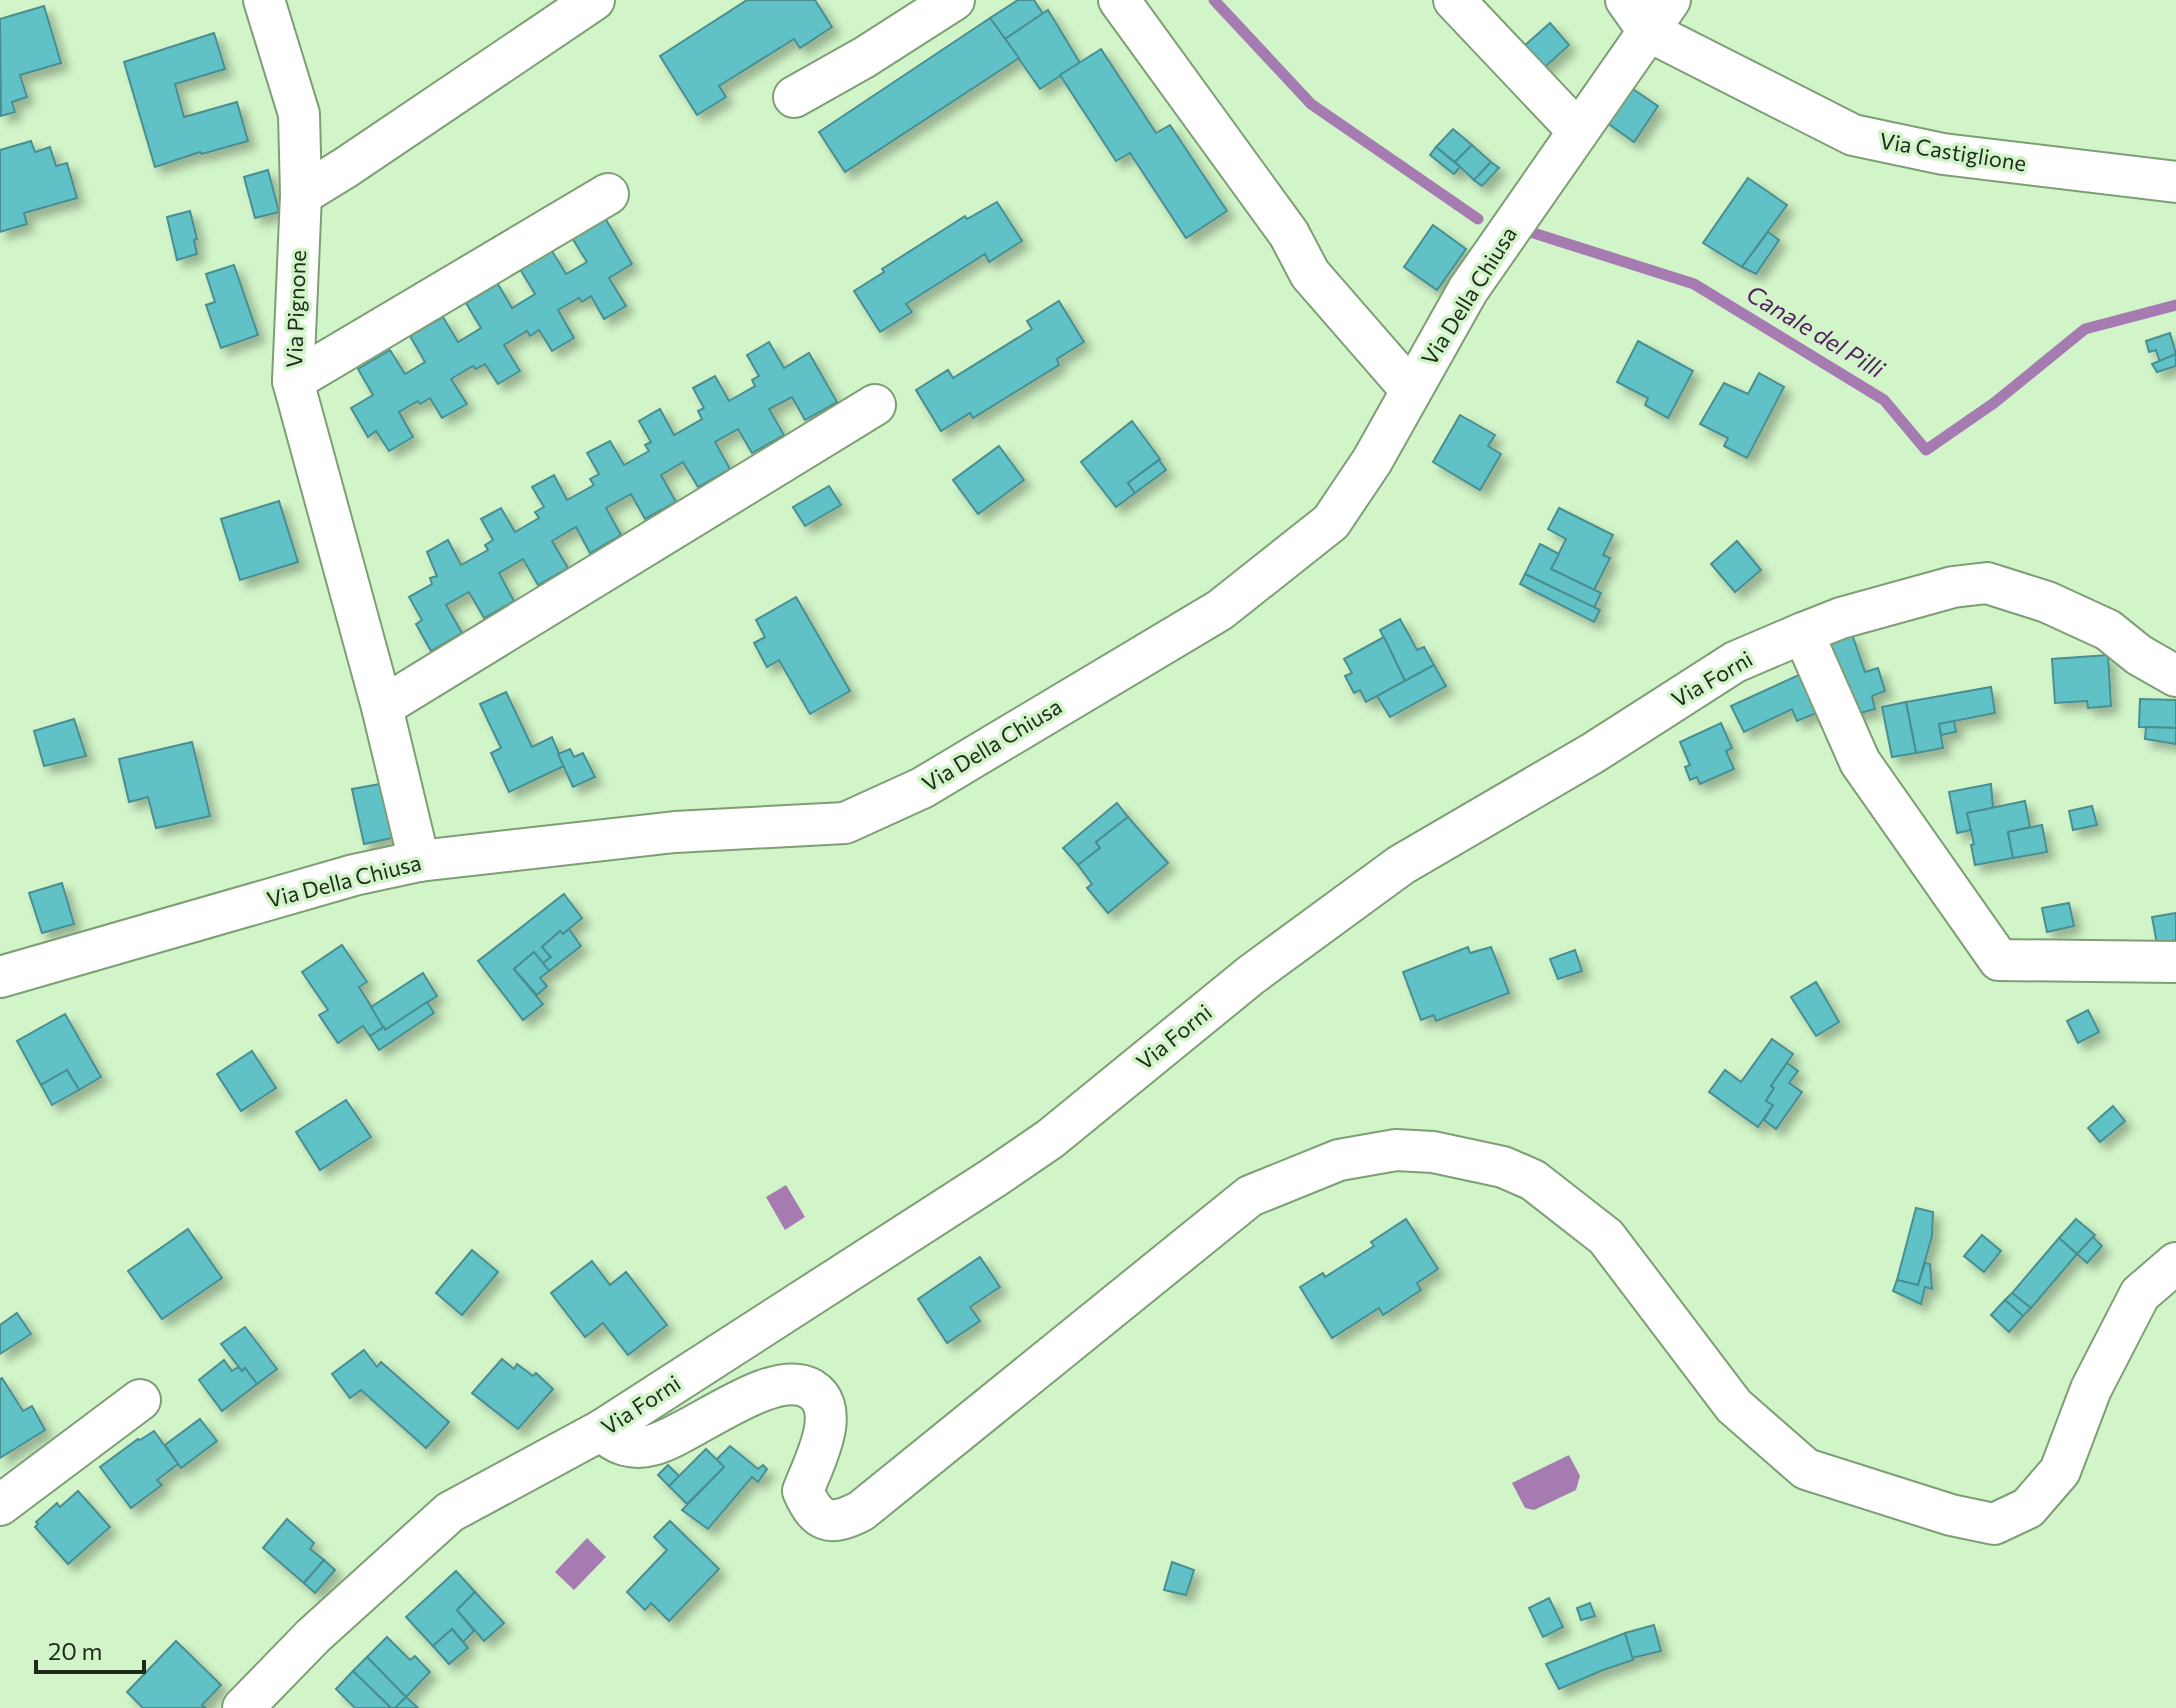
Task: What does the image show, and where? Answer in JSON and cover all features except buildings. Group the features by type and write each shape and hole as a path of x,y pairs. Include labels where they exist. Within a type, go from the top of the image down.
{"street":[{"name":"Via Pignone","path":"264,0 299,114 301,195 293,381 382,707 419,861"},
{"path":"301,195 359,160 594,0"},
{"path":"794,97 865,57 954,0"},
{"path":"1119,0 1289,234 1310,274 1411,390"},
{"path":"1454,0 1578,131"},
{"name":"Via Della Chiusa","path":"0,977 354,875 419,861 675,832 845,823 922,788 1220,610 1331,522 1372,461 1468,290 1578,131 1648,10"},
{"name":"Via Castiglione","path":"1648,10 1853,135 1943,154 2176,182"},
{"path":"293,381 608,194"},
{"path":"382,707 875,405"},
{"name":"Via Forni","path":"243,1708 313,1636 450,1512 602,1430 993,1178 1050,1139 1251,975 1401,865 1593,753 1735,662 1841,618 1953,587 1987,583 2047,602 2108,630 2139,655 2176,676"},
{"path":"1803,633 1860,762 1999,960 2176,962"},
{"path":"602,1430 611,1440 632,1447 656,1444 724,1408 783,1384 806,1386 819,1394 827,1415 803,1491 811,1510 819,1517 842,1521 861,1511 1250,1196 1339,1160 1396,1150 1433,1152 1503,1167 1533,1180 1606,1237 1734,1406 1806,1469 1951,1515 1994,1524 2028,1508 2060,1471 2091,1389 2140,1294 2176,1263"},
{"path":"0,1505 140,1400"}],"shaded area":[{"path":"786,1185 805,1217 785,1230 766,1197"},
{"path":"1569,1455 1580,1476 1576,1490 1534,1510 1525,1508 1512,1483"},
{"path":"587,1538 606,1557 574,1590 555,1572"}],"waterway":[{"name":"Canale del Pilli","path":"1214,0 1311,104 1478,219"},
{"name":"Canale del Pilli","path":"1521,229 1694,284 1884,400 1926,450 1994,403 2085,329 2176,305"}]}
